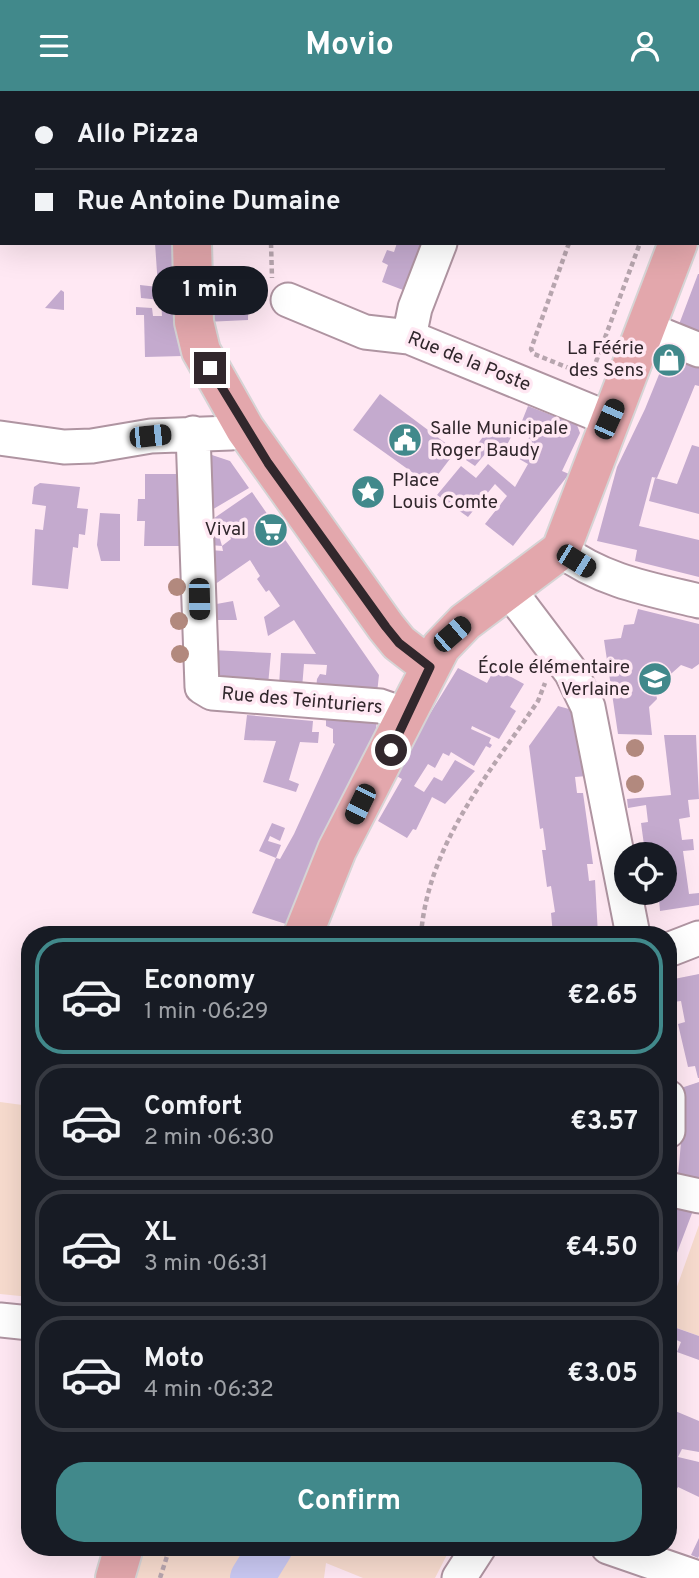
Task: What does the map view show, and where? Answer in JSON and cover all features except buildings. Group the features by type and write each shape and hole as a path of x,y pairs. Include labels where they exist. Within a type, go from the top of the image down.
{"main road":[{"path":"192,245 196,336 205,360 246,429 386,627 399,643 430,667"},
{"path":"307,926 337,851 391,750 430,667 452,634 561,550 593,401 646,329 677,245"},
{"path":"115,1578 121,1556"}],"street":[{"path":"409,337 415,308 439,245"},
{"name":"Rue de la Poste","path":"288,300 365,332 409,337 593,401"},
{"path":"646,329 699,350"},
{"path":"0,438 64,447 193,433 231,433 246,429"},
{"name":"Rue des Teinturiers","path":"193,433 202,687 212,692 380,706 406,715"},
{"path":"561,550 593,572 611,579 699,601"},
{"path":"509,590 571,672 588,707 631,926"},
{"path":"677,947 699,939"},
{"path":"677,1191 699,1196"},
{"path":"0,1320 21,1322"},
{"path":"459,1578 473,1556"},
{"path":"634,1556 698,1578"}],"path":[{"path":"568,245 531,349 593,401 639,245"},
{"path":"422,926 427,898 448,836 538,701 547,676"},
{"path":"160,1578 167,1556"}],"shaded area":[{"path":"0,1102 21,1105 21,1296 0,1294"},
{"path":"699,1225 699,1336 677,1328 677,1287"},
{"path":"138,1556 446,1556 435,1578 363,1578 326,1563 324,1578 133,1578"}],"waterway":[{"path":"252,1578 265,1556"}],"place":[{"name":"La Féérie des Sens","path":"669,360"},
{"name":"Salle Municipale Roger Baudy","path":"405,440"},
{"name":"Place Louis Comte","path":"368,492"},
{"name":"Vival","path":"271,530"},
{"name":"École élémentaire Verlaine","path":"655,679"}],"route":[{"path":"210,368 268,463 386,627 399,643 430,667 391,750"}]}
